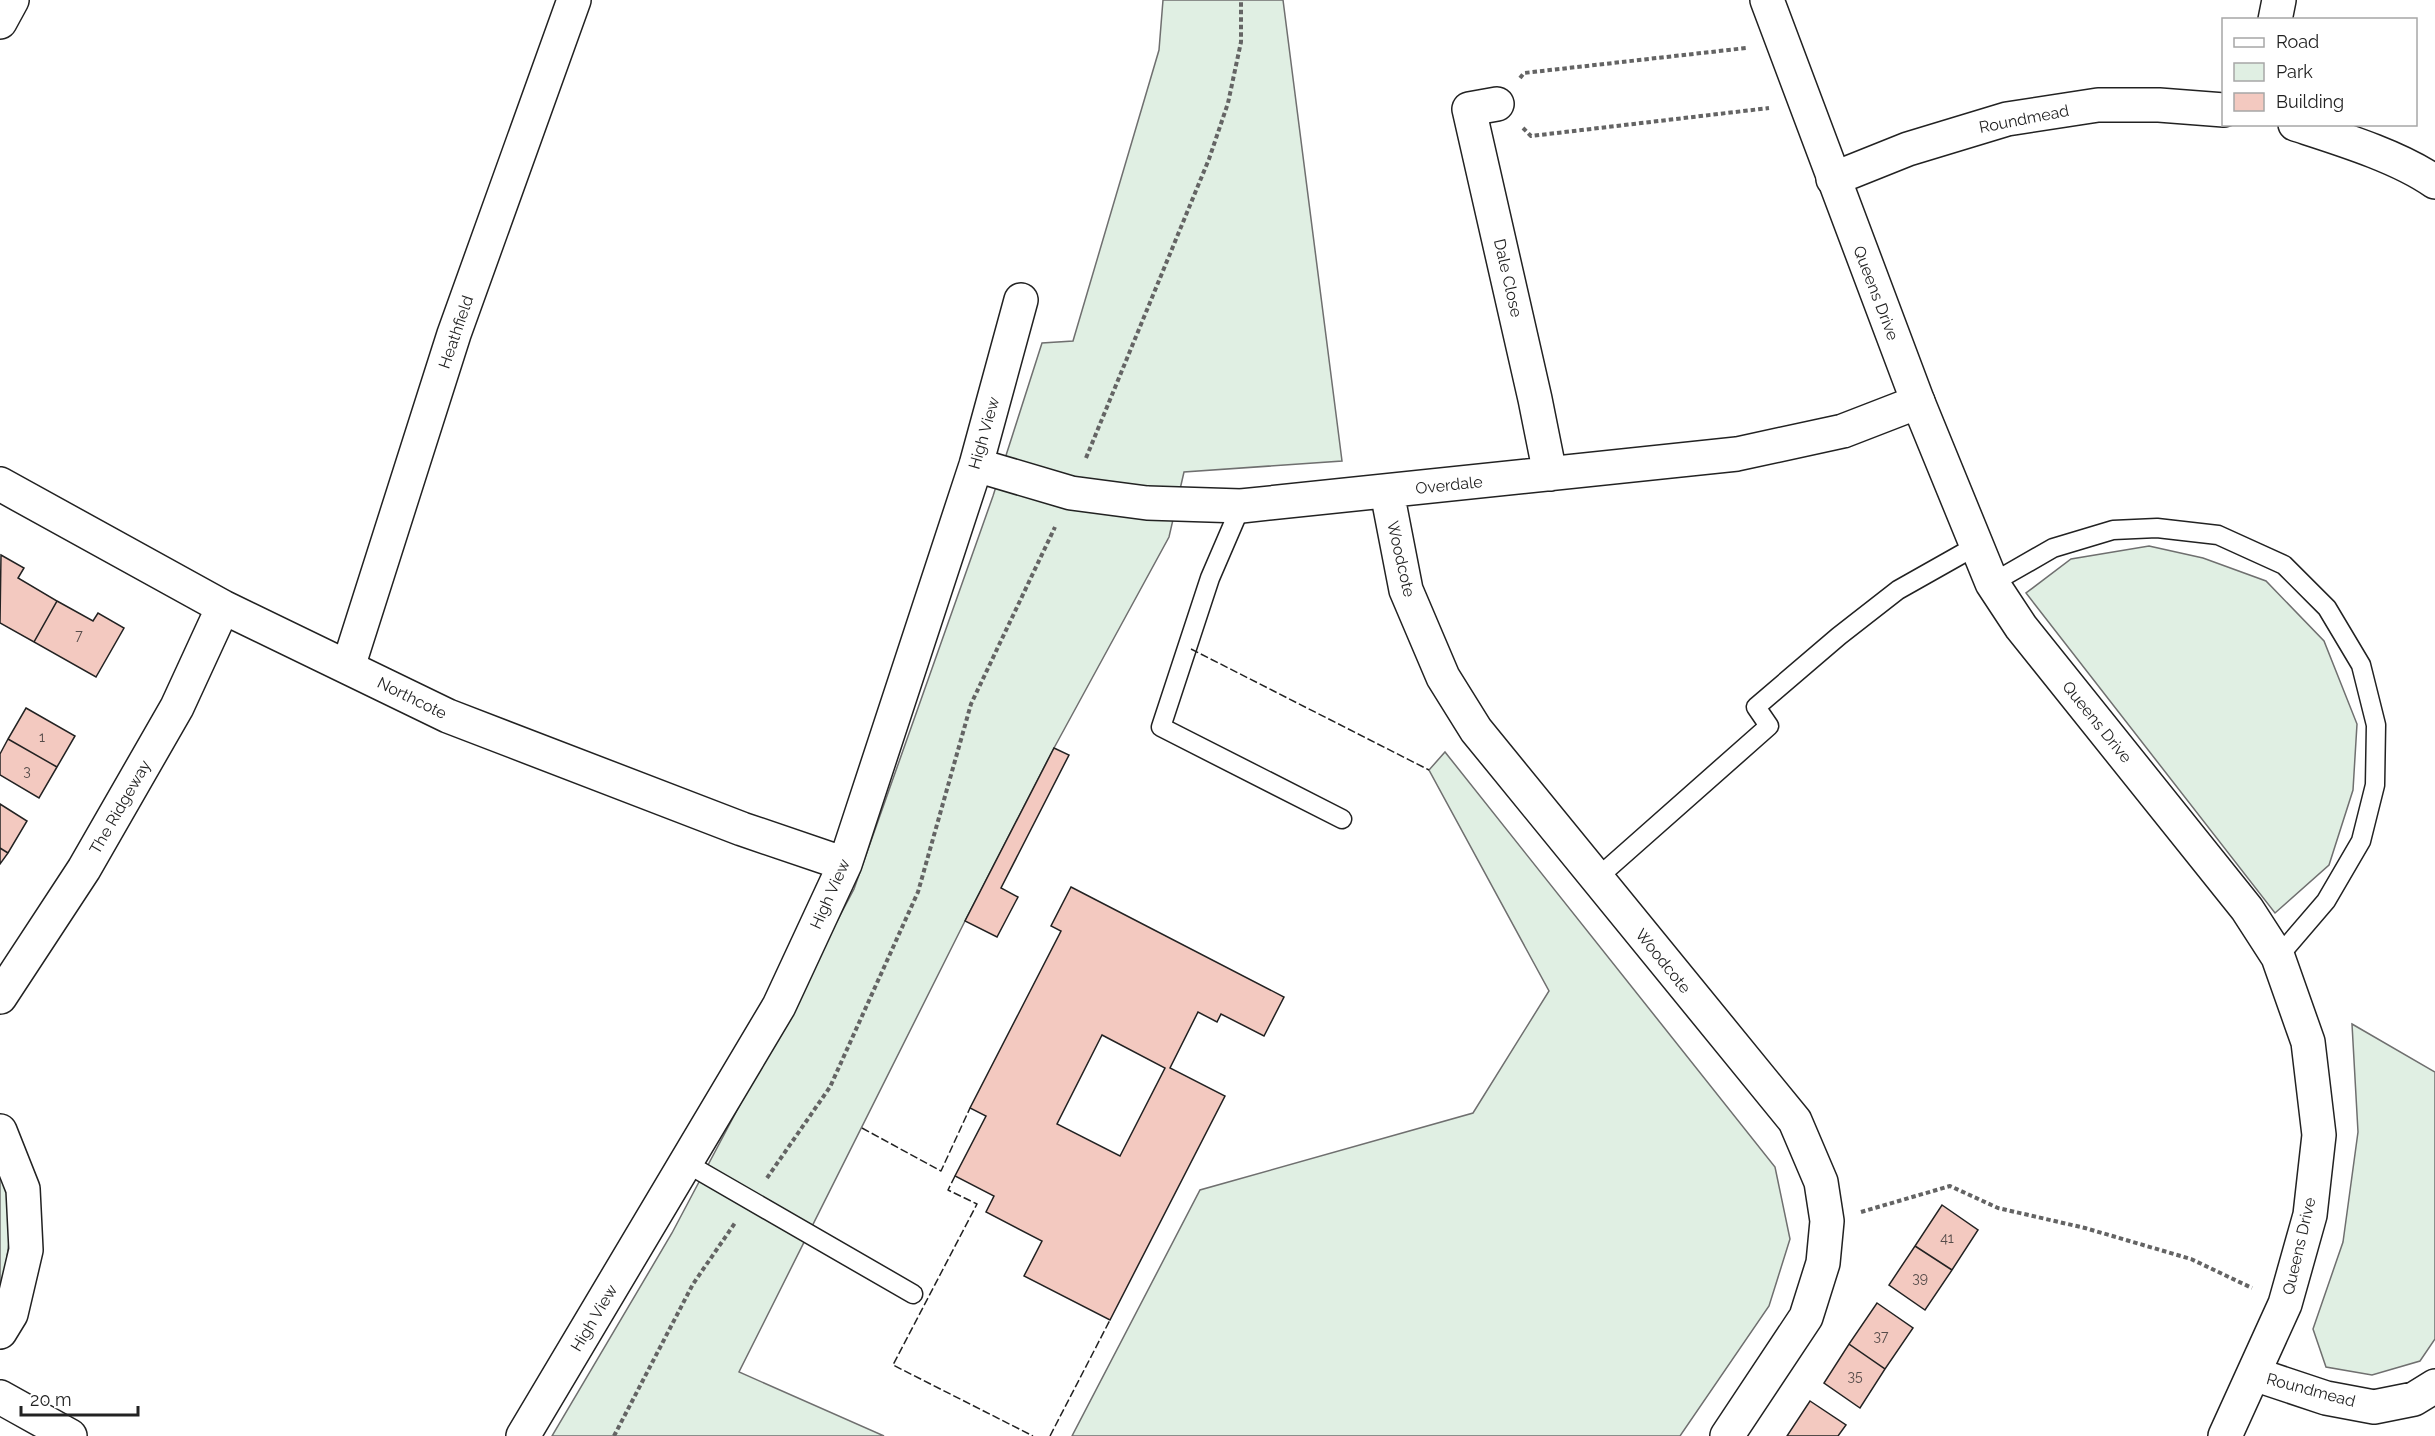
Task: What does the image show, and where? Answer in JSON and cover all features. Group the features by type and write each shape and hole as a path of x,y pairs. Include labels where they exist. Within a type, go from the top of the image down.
{"street":[{"path":"0,22 12,0"},
{"name":"Heathfield","path":"348,667 454,334 574,0"},
{"name":"Queens Drive","path":"1767,0 1918,402 1992,583 2020,627 2247,909 2278,957 2308,1042 2319,1135 2310,1215 2285,1304 2225,1436"},
{"path":"2275,18 2278,0"},
{"name":"Dale Close","path":"1497,104 1469,109 1533,388 1550,474"},
{"name":"Roundmead","path":"1833,179 1908,149 2007,119 2098,105 2159,105 2222,111"},
{"path":"2301,126 2335,137 2410,168 2435,182"},
{"name":"High View","path":"524,1436 779,1006 845,864 976,465 1021,300"},
{"name":"Overdale","path":"976,465 1071,493 1147,503 1240,506 1737,454 1843,431 1918,402"},
{"name":"Northcote","path":"0,484 223,607 448,716 742,830 845,864"},
{"name":"Woodcote","path":"1387,492 1406,590 1443,677 1476,730 1795,1121 1821,1182 1827,1221 1823,1263 1806,1317 1727,1436"},
{"name":"The Ridgeway","path":"0,997 90,859 177,707 223,607"},
{"path":"0,1131 23,1189 26,1250 11,1314 0,1332"},
{"name":"Roundmead","path":"2254,1374 2326,1398 2374,1407 2414,1399 2435,1386"},
{"path":"0,1396 70,1436"}],"lane":[{"path":"1240,506 1210,578 1161,727 1342,819"},
{"path":"1992,583 2053,549 2113,530 2157,528 2218,535 2284,566 2327,608 2361,665 2376,725 2374,785 2361,841 2326,901 2278,957"},
{"path":"1596,879 1768,726 1756,708 1839,636 1898,590 1976,546"},
{"path":"686,1163 913,1294"}],"path":[{"path":"614,1436 693,1284 830,1087 918,892 971,704 1071,493 1213,148 1228,103 1241,42 1241,0"},
{"path":"1783,44 1524,73 1497,104 1531,136 1806,103"},
{"path":"1827,1221 1950,1186 1998,1208 2085,1228 2191,1259 2285,1304"}],"green space":[{"path":"1163,0 1283,0 1342,461 1184,472 1169,537 1054,748 739,1372 884,1436 552,1436 672,1233 854,889 993,496 1042,343 1073,341 1159,50"},
{"path":"2149,546 2203,558 2266,581 2324,641 2357,724 2353,790 2329,865 2275,913 2026,593 2071,559"},
{"path":"1445,752 1775,1167 1790,1239 1769,1306 1680,1436 1072,1436 1200,1190 1473,1113 1549,991 1429,770"},
{"path":"2352,1024 2435,1072 2435,1339 2420,1361 2372,1375 2326,1367 2313,1329 2343,1242 2358,1132"},
{"path":"0,1165 9,1197 10,1229 0,1294"}],"building":[{"path":"1,555 24,568 18,578 57,601 34,642 0,623"},
{"path":"57,601 93,621 98,613 124,628 96,677 34,642"},
{"path":"26,708 75,736 57,767 8,739"},
{"path":"8,739 57,767 39,798 0,775 0,754"},
{"path":"1054,748 1069,755 1001,888 1018,897 997,937 965,921"},
{"path":"0,804 27,821 8,853 0,848"},
{"path":"0,848 8,853 0,864"},
{"path":"1071,887 1284,997 1264,1036 1221,1014 1217,1022 1198,1012 1170,1068 1225,1096 1110,1320 1024,1276 1042,1241 986,1212 994,1196 955,1176 986,1116 970,1108 1061,931 1051,926","holes":["1102,1035 1165,1068 1120,1156 1057,1124"]},
{"path":"1942,1205 1978,1230 1952,1270 1915,1246"},
{"path":"1915,1246 1952,1270 1925,1310 1889,1285"},
{"path":"1877,1303 1913,1328 1885,1369 1849,1344"},
{"path":"1849,1344 1885,1369 1860,1408 1824,1383"},
{"path":"1810,1401 1846,1425 1838,1436 1787,1436"}],"fence":[{"path":"1191,649 1429,770"},
{"path":"862,1128 941,1171 970,1108"},
{"path":"955,1176 948,1190 977,1204 893,1365 1033,1436"},
{"path":"1050,1436 1110,1320"}]}
